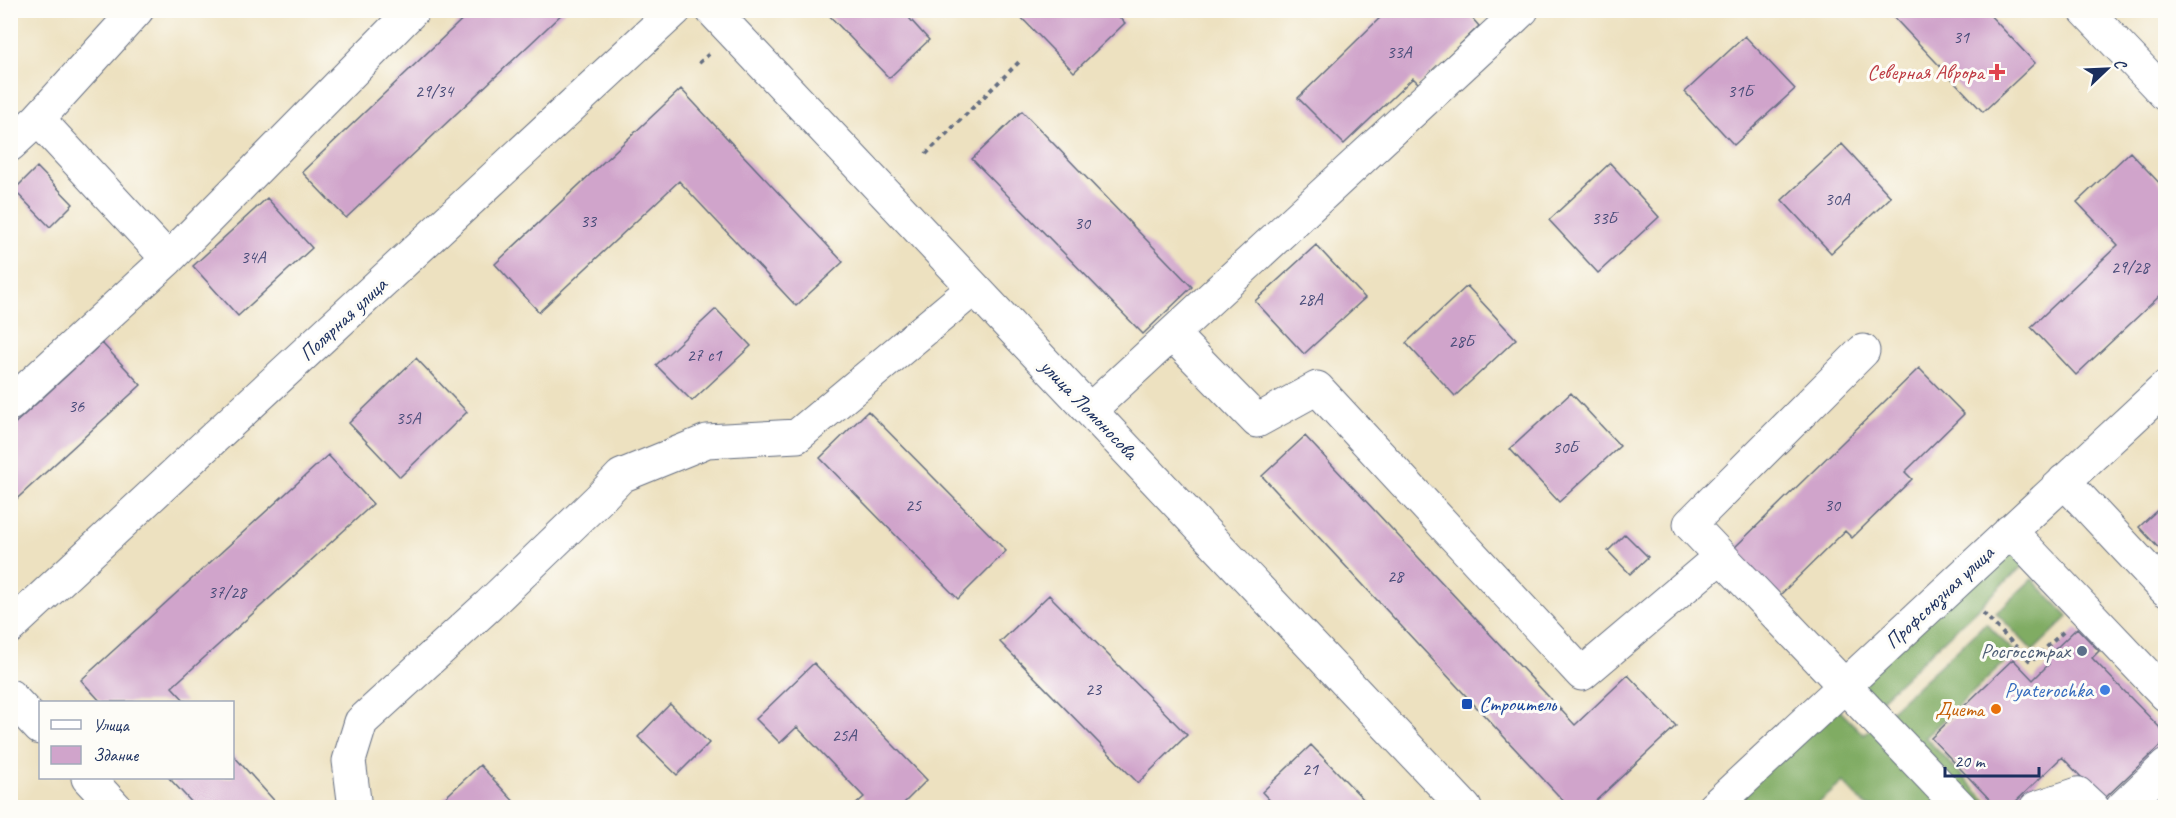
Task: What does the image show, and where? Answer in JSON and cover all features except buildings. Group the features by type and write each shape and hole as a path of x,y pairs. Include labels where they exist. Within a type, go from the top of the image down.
{"street":[{"path":"10,145 38,119 137,10"},
{"path":"10,404 168,259 413,10"},
{"name":"Полярная улица","path":"10,627 675,10"},
{"name":"улица Ломоносова","path":"712,10 1465,807"},
{"path":"1090,410 1522,10"},
{"path":"2085,10 2166,95"},
{"path":"38,119 168,259"},
{"path":"355,807 349,761 361,722 489,605 621,476 707,441 797,436 974,288"},
{"path":"1173,334 1257,421 1317,388 1582,675 1720,556"},
{"path":"1863,351 1690,524 1961,807"},
{"name":"Профсоюзная улица","path":"1713,807 2166,387"},
{"path":"2064,481 2166,590"},
{"path":"2010,531 2166,695"},
{"path":"10,696 39,727"},
{"path":"2122,807 2166,766"},
{"path":"90,779 116,807"},
{"path":"2036,807 2078,794 2093,807"}],"path":[{"path":"699,63 714,49"},
{"path":"926,154 1021,60"},
{"path":"1983,613 2031,662 2086,611"}],"green space":[{"path":"2010,538 2030,559 1874,706 1854,685"},
{"path":"2032,579 2068,617 2033,651 1996,613"},
{"path":"1986,623 2015,653 1925,737 1992,807 1867,807 1843,782 1814,807 1723,808 1834,705 1864,735"}],"place":[{"name":"Северная Аврора","path":"1997,72"},
{"name":"Росгосстрах","path":"2082,651"},
{"name":"Pyaterochka","path":"2105,690"},
{"name":"Строитель","path":"1467,704"},
{"name":"Диета","path":"1996,709"}]}
